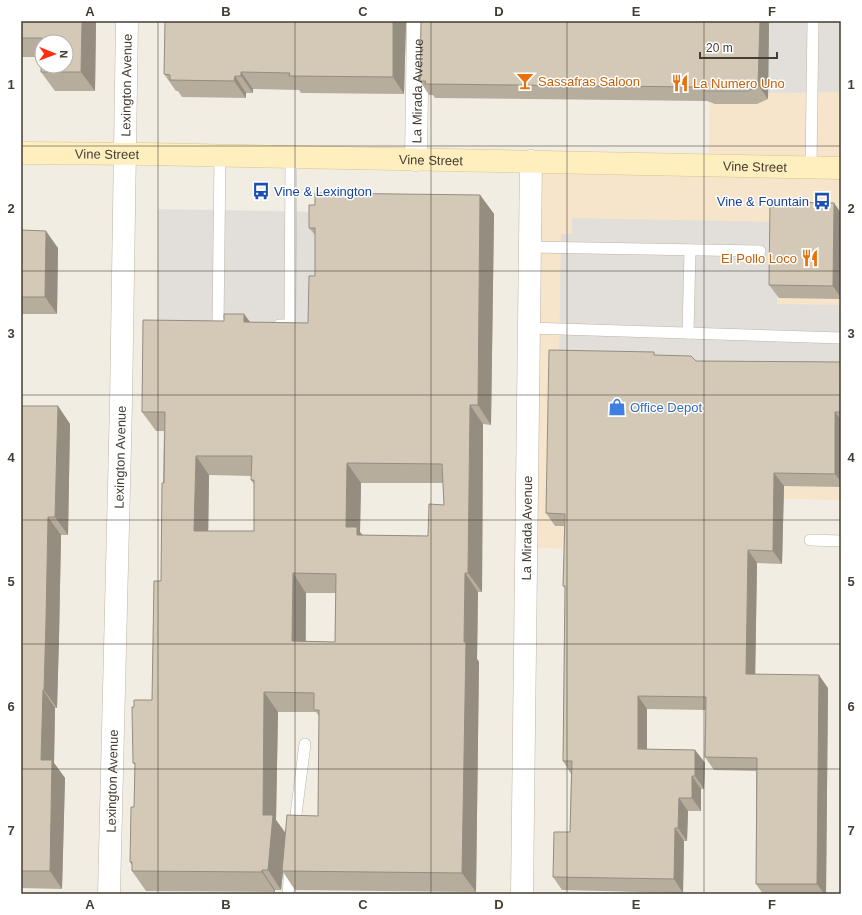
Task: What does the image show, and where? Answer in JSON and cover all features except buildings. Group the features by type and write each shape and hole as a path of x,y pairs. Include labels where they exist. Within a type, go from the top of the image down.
{"main road":[{"name":"Vine Street","path":"21,153 841,168"}],"street":[{"name":"Lexington Avenue","path":"109,894 127,21"},
{"name":"La Mirada Avenue","path":"416,160 418,21"},
{"name":"La Mirada Avenue","path":"522,894 531,162"}],"lane":[{"path":"811,167 813,21"},
{"path":"220,156 218,324 240,324"},
{"path":"269,325 290,325 291,158"},
{"path":"530,248 760,251"},
{"path":"688,333 690,250"},
{"path":"529,328 841,338"},
{"path":"810,540 841,541"},
{"path":"292,844 305,744"},
{"path":"288,894 291,859"}],"shaded area":[{"path":"711,21 841,21 841,163 709,159"},
{"path":"760,21 841,21 841,92 759,93"},
{"path":"533,164 841,171 841,500 712,497 710,551 530,548"},
{"path":"158,209 328,212 327,342 157,339"},
{"path":"572,218 777,222 777,304 841,305 841,373 559,361 561,234 572,234"}],"place":[{"name":"Sassafras Saloon","path":"525,81"},
{"name":"La Numero Uno","path":"680,83"},
{"name":"Vine & Lexington","path":"261,191"},
{"name":"Vine & Fountain","path":"822,201"},
{"name":"El Pollo Loco","path":"810,258"},
{"name":"Office Depot","path":"617,407"}]}
